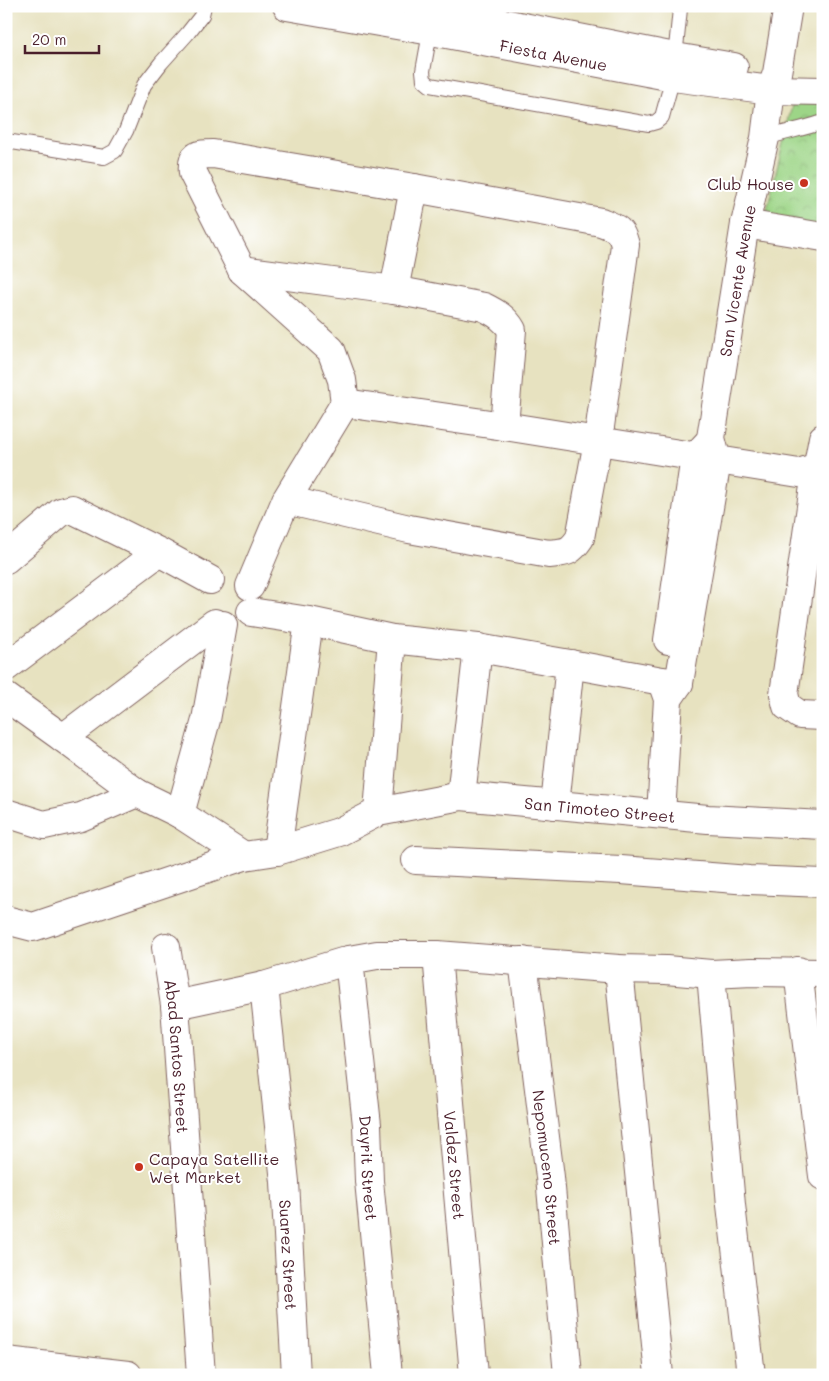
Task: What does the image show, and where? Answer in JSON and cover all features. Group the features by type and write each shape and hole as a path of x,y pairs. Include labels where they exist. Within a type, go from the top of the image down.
{"street":[{"name":"San Vicente Avenue","path":"662,814 670,688 745,224 765,138 788,6"},
{"name":"Fiesta Avenue","path":"302,8 428,13 674,67 823,91"},
{"name":"Fiesta Avenue","path":"774,82 823,75"},
{"path":"250,599 244,579 236,575 227,574 218,575 210,580 202,594 204,610 208,617 219,624 231,626 246,618 250,599 286,500 345,403 342,380 332,350 242,270 192,173 194,159 201,154 213,154 414,188 601,222 615,228 623,235 625,245 598,441 580,538 572,549 549,554 409,529 286,500"},
{"path":"394,290 414,188"},
{"path":"745,224 823,237"},
{"path":"242,270 394,290 484,308 502,316 512,330 504,426"},
{"path":"345,403 598,441 708,452 815,476"},
{"path":"823,438 815,476 784,694 787,706 800,715 823,716"},
{"path":"6,559 61,512 72,509 159,552 210,580"},
{"path":"6,667 159,552"},
{"path":"250,599 309,622 392,638 478,648 570,664 670,688"},
{"path":"277,851 309,622"},
{"path":"63,738 219,624"},
{"path":"180,814 206,720 219,624"},
{"path":"378,812 392,638"},
{"path":"461,796 478,648"},
{"path":"555,805 570,664"},
{"path":"6,697 137,793 180,814 244,856"},
{"path":"6,813 44,824 81,817 137,793"},
{"name":"San Timoteo Street","path":"6,920 33,927 244,856 277,851 339,832 378,812 461,796 708,819 823,825"},
{"path":"416,860 604,869 823,884"},
{"name":"Abad Santos Street","path":"166,947 176,1005 201,1375"},
{"path":"176,1005 264,986 349,960 378,956 437,955 712,974 810,972 823,1176"},
{"name":"Valdez Street","path":"437,955 474,1375"},
{"name":"Dayrit Street","path":"349,960 367,1125 369,1181 388,1375"},
{"name":"Nepomuceno Street","path":"523,961 550,1177 568,1375"},
{"path":"619,969 660,1375"},
{"path":"712,974 732,1205 751,1375"},
{"name":"Suarez Street","path":"264,986 285,1182 296,1375"},
{"path":"17,1366 114,1374"}],"lane":[{"path":"6,140 104,157 115,151 126,131 144,85 188,34 202,15 204,6"},
{"path":"428,13 423,72 424,80 430,86 649,124 656,122 662,117 674,67 679,6"},
{"path":"765,138 823,122"}],"green space":[{"path":"794,97 823,97 823,231 764,222"}],"place":[{"name":"Club House","path":"804,183"},
{"name":"Capaya Satellite Wet Market","path":"139,1167"}]}
